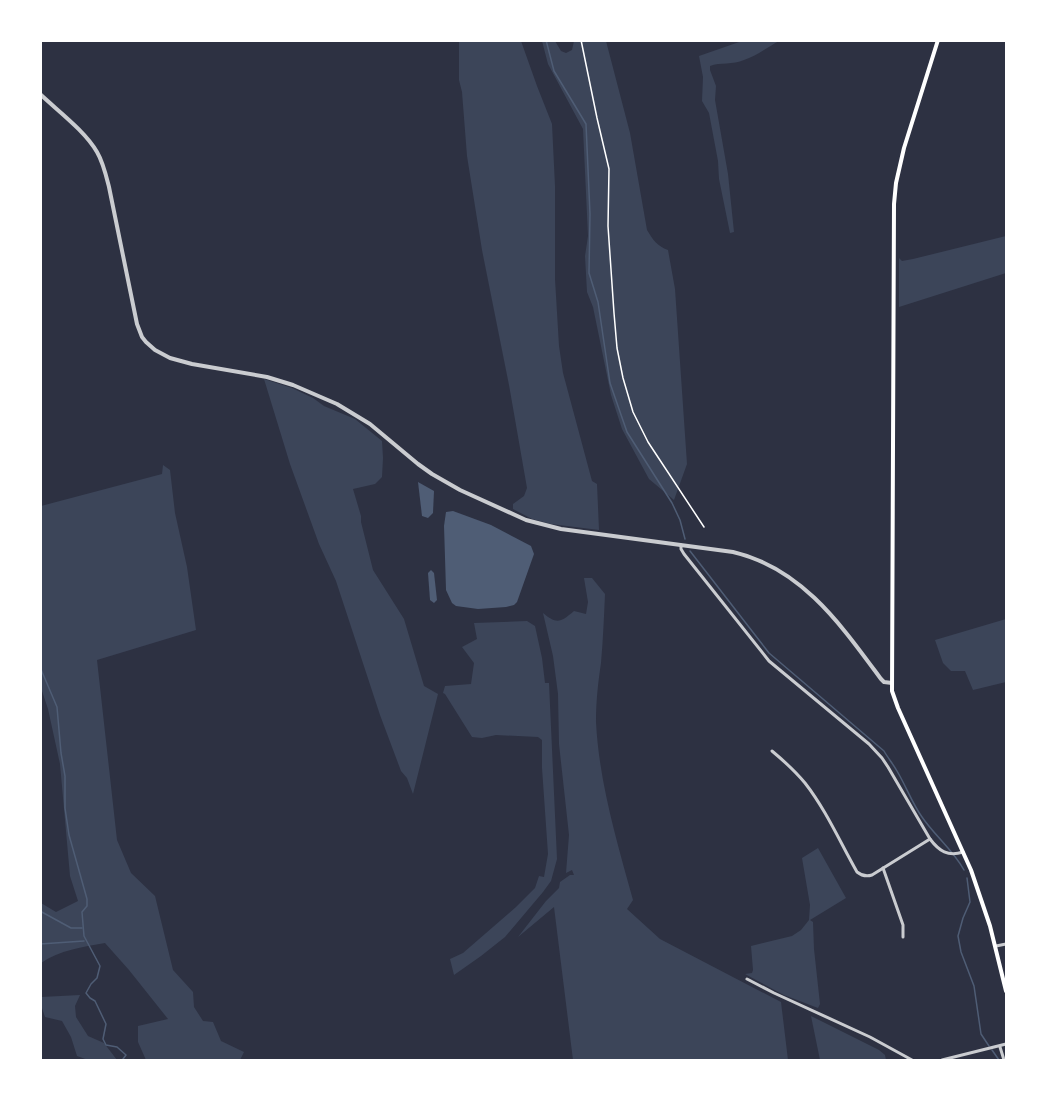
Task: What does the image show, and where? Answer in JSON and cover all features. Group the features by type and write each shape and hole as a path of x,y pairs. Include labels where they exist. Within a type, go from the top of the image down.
{"main road":[{"path":"938,40 904,148 895,192 892,683 894,700 980,895 996,946 1006,991"}],"street":[{"path":"40,94 84,135 96,151 109,187 134,315 142,337 150,346 178,361 267,377 316,395 363,419 418,464 445,482 526,520 561,529 733,552 766,562 804,588 828,611 881,679 892,683"},
{"path":"681,545 684,554 769,661 869,744 882,758 937,848 949,854 961,853"},
{"path":"772,751 806,784 825,813 857,872 861,875 868,876 930,839"},
{"path":"883,868 903,925 903,937"},
{"path":"996,946 1006,944"},
{"path":"747,979 870,1037 912,1060"},
{"path":"942,1060 1006,1044"},
{"path":"1000,1047 1004,1060"}],"path":[{"path":"581,40 609,169 608,226 617,348 622,378 633,412 648,442 704,527"}],"shaded area":[{"path":"745,40 779,41 740,62 710,66 716,86 715,100 728,174 734,232 730,233 709,113 702,101 703,77 699,56"},
{"path":"459,41 521,41 552,124 555,279 559,346 563,373 592,481 597,484 599,530 551,524 532,519 513,509 513,504 524,496 527,488 482,250 467,156 459,80"},
{"path":"542,41 555,41 561,51 566,53 572,50 574,41 606,41 630,133 647,230 661,247 668,250 675,289 687,464 674,500 649,479 622,429 611,395 593,307 587,292 585,256 588,236 583,129 548,64"},
{"path":"1006,236 1006,273 899,307 899,258 902,261 913,259"},
{"path":"264,379 292,388 324,406 355,419 382,441 382,477 375,484 353,489 373,570 404,619 424,686 438,694 413,794 407,778 401,771 380,715 336,581 319,544 290,464"},
{"path":"163,465 170,470 175,513 187,567 196,630 97,660 117,840 131,873 155,896 173,970 193,992 194,1007 203,1021 213,1022 221,1041 244,1052 240,1060 146,1060 138,1042 138,1026 168,1019 105,943 64,952 41,963 41,903 56,912 78,901 70,876 60,764 41,688 41,506 162,474"},
{"path":"418,482 434,491 433,513 428,518 422,516"},
{"path":"453,511 491,525 531,546 534,554 514,605 478,609 456,606 452,603 446,590 444,526 446,512"},
{"path":"431,570 434,573 437,600 434,603 430,600 428,573"},
{"path":"584,578 592,578 605,594 596,722 605,789 633,900 627,909 660,939 781,1002 788,1060 573,1060 554,907 518,937 559,888 560,882 574,875 572,870 566,873 569,835 559,744 558,694 553,656 543,613 556,621 566,618 574,611 586,614 588,602"},
{"path":"1006,619 1006,682 973,690 965,671 951,671 943,663 935,640"},
{"path":"527,621 535,626 545,683 549,683 557,859 551,881 505,937 454,975 450,959 463,953 516,907 535,888 539,876 544,877 548,854 542,740 538,737 496,735 482,738 472,737 443,693 445,686 471,684 474,663 462,647 477,639 474,623"},
{"path":"818,848 846,898 810,920 813,922 820,1004 818,1008 784,995 745,974 752,973 753,970 751,946 792,936 809,920 810,905 802,858"},
{"path":"80,995 75,1006 76,1017 88,1036 104,1043 117,1060 88,1060 77,1056 71,1037 62,1021 45,1017 41,997"},
{"path":"811,1016 879,1050 885,1055 886,1060 820,1060"}],"waterway":[{"path":"546,40 554,71 586,124 590,214 589,273 598,302 610,383 627,432 672,503 685,539"},
{"path":"690,551 769,653 884,751 922,817 964,870"},
{"path":"40,667 57,707 69,835 87,899 87,906 82,912 84,936 100,966 97,978 86,993 95,1001 106,1024 103,1039 106,1045 117,1047 126,1055 124,1060"},
{"path":"967,878 970,902 958,936 961,952 974,986 981,1034 989,1046"},
{"path":"40,911 71,928 82,928"},
{"path":"40,944 84,941"},
{"path":"992,1050 999,1060"}]}
